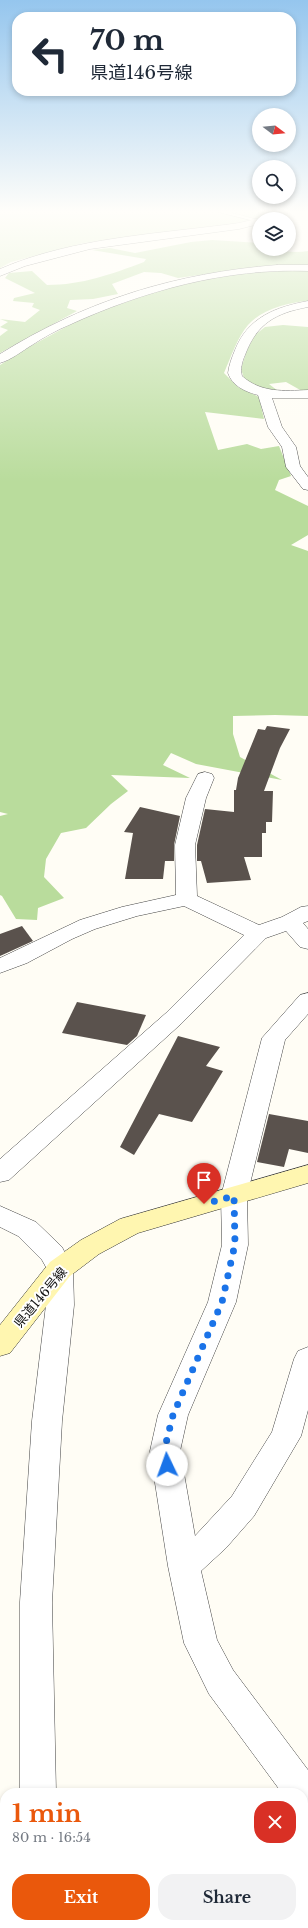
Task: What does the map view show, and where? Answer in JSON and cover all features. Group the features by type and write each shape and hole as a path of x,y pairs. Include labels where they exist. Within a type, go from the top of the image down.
{"main road":[{"name":"県道146号線","path":"0,1344 60,1269 90,1247 128,1226 308,1174"}],"street":[{"path":"0,359 76,317 113,302"},
{"path":"308,304 287,307 272,313 261,320 251,331 240,350 234,370 237,380 264,394 308,394"},
{"path":"264,394 275,427 289,447 293,467 308,486"},
{"path":"186,899 185,846 196,798 205,778"},
{"path":"0,966 18,961 74,930 128,910 186,899 258,933"},
{"path":"0,1172 174,1018 258,933 299,917 308,942"},
{"path":"298,1788 288,1771 221,1682 201,1643 184,1566 164,1451 173,1415 222,1302 235,1244 234,1196 274,1038 308,1000"},
{"path":"0,1216 27,1229 53,1254 60,1269 60,1305 46,1421 36,1602 38,1788"},
{"path":"184,1566 215,1538 243,1506 286,1436 308,1358"}],"green space":[{"path":"23,302 69,302 67,308 77,311 0,353 0,336 8,330 0,327 8,322 0,319 25,322 40,310 32,307 34,303"},
{"path":"126,302 300,302 284,305 267,311 253,320 241,335 224,373 238,387 259,397 264,419 205,412 218,450 247,444 261,449 279,446 291,476 279,480 275,490 308,506 308,535 291,545 308,551 308,716 233,716 233,734 240,757 282,780 196,764 171,753 163,765 190,778 111,775 128,791 111,804 86,828 61,833 46,859 44,877 64,898 38,908 37,920 16,919 0,895 0,816 8,814 0,812 0,365 29,347 86,316"},
{"path":"283,325 308,327 308,391 302,391 286,382 269,384 278,391 258,388 245,381 241,369 247,350 255,335 265,327"}],"building":[{"path":"267,726 290,729 280,748 264,791 273,791 272,822 266,822 266,833 262,833 262,857 244,857 251,880 207,883 201,861 197,861 197,845 205,809 234,812 234,790 236,790 238,778 258,729 265,730"},
{"path":"140,807 180,816 174,845 174,861 165,861 163,879 125,879 133,833 124,832"},
{"path":"22,926 33,941 0,956 0,934"},
{"path":"77,1002 146,1015 137,1036 127,1045 62,1033"},
{"path":"178,1036 220,1047 206,1066 223,1071 192,1122 159,1114 134,1155 120,1147"},
{"path":"269,1114 308,1121 308,1153 289,1149 284,1167 257,1162"}],"route":[{"path":"167,1465 164,1451 173,1415 222,1302 235,1244 234,1196 204,1204"}]}
